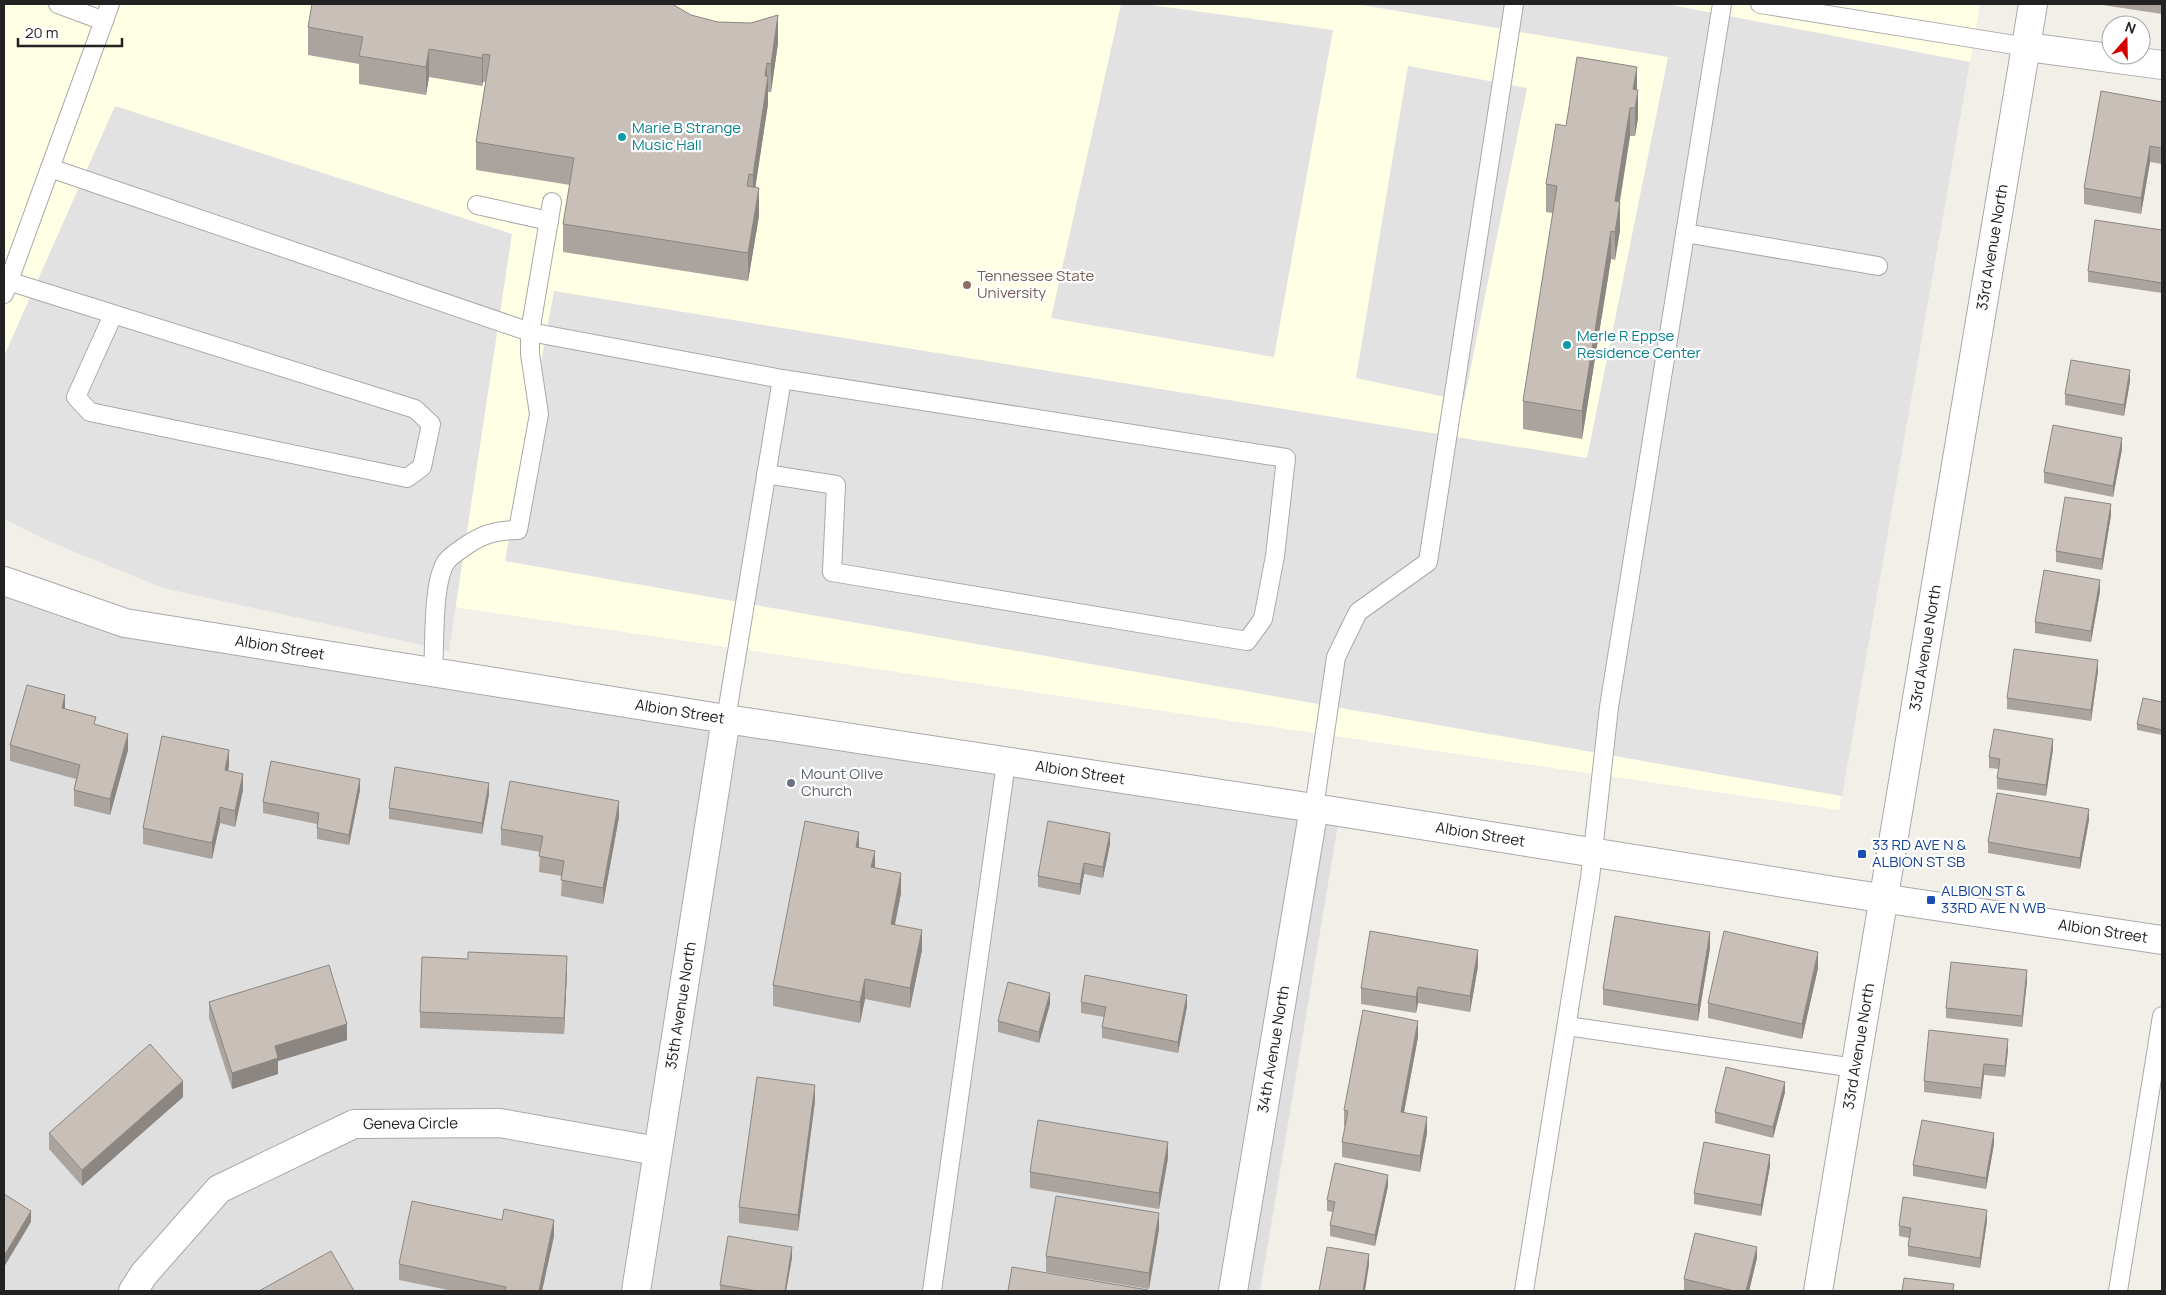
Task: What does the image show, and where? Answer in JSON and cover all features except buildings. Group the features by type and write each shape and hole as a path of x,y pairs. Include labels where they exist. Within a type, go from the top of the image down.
{"street":[{"name":"33rd Avenue North","path":"1818,1291 2033,4"},
{"path":"2027,47 2162,65"},
{"name":"Albion Street","path":"4,581 125,623 1006,763 1314,808 2162,940"},
{"name":"35th Avenue North","path":"636,1291 726,719"},
{"name":"34th Avenue North","path":"1232,1291 1314,808"},
{"name":"Geneva Circle","path":"133,1291 144,1274 219,1189 354,1124 500,1122 657,1151"}],"lane":[{"path":"58,4 104,21"},
{"path":"110,4 6,288 113,315 415,409 431,424 422,467 407,478 90,412 76,397 113,315"},
{"path":"1314,808 1336,657 1358,612 1428,562 1514,4"},
{"path":"1524,1291 1590,878 1609,707 1722,4"},
{"path":"1760,4 2027,47"},
{"path":"50,168 530,332 782,378 1286,458 1275,556 1263,619 1247,641 832,572 836,486 766,474"},
{"path":"433,672 438,584 447,561 482,536 505,530 518,530 539,414 530,354 530,332 552,202"},
{"path":"477,205 549,220"},
{"path":"1685,233 1878,266"},
{"path":"726,719 782,378"},
{"path":"932,1291 1006,763"},
{"path":"2118,1291 2162,1016"},
{"path":"1567,1026 1855,1068"}],"shaded area":[{"name":"Tennessee State University","path":"4,4 1980,4 1839,810 256,578 4,509"},
{"path":"1121,4 1144,4 1333,30 1274,357 1051,318"},
{"path":"1356,4 1666,4 1970,62 1842,796 505,561 554,291 1587,458 1668,57"},
{"path":"1408,66 1527,88 1464,401 1356,378"},
{"path":"115,106 512,234 449,651 163,588 46,540 4,519 4,356"},
{"path":"4,581 125,623 1340,812 1260,1291 4,1291"}],"place":[{"name":"Marie B Strange Music Hall","path":"622,137"},
{"name":"Tennessee State University","path":"967,285"},
{"name":"Merle R Eppse Residence Center","path":"1567,345"},
{"name":"Mount Olive Church","path":"791,783"},
{"name":"33 RD AVE N & ALBION ST SB","path":"1862,854"},
{"name":"ALBION ST & 33RD AVE N WB","path":"1931,900"}]}
